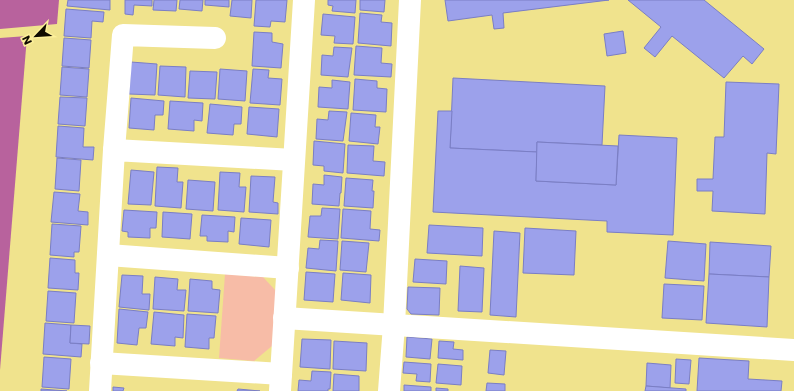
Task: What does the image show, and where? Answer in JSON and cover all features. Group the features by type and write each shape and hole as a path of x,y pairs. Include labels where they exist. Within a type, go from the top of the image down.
{"street":[{"path":"102,363 280,383 304,0"},
{"path":"389,391 394,325 410,0"},
{"path":"100,391 114,150 124,35 215,38"},
{"path":"114,150 294,160"},
{"path":"108,255 288,268"},
{"path":"284,318 794,350"}],"shaded area":[{"path":"0,0 59,0 57,24 0,29"},
{"path":"27,36 0,370 0,38"},
{"path":"225,274 263,277 276,291 272,346 254,361 219,358"}],"building":[{"path":"68,0 110,0 110,10 67,6"},
{"path":"125,0 152,0 152,6 134,5 133,15 125,14"},
{"path":"154,0 177,0 176,11 153,10"},
{"path":"180,0 203,0 202,11 179,9"},
{"path":"205,0 229,0 229,7 205,5"},
{"path":"232,0 252,0 251,18 230,16"},
{"path":"256,0 287,0 285,22 271,21 270,27 254,26"},
{"path":"328,0 356,0 355,13 332,11 333,6 328,5"},
{"path":"360,0 385,0 384,12 360,10"},
{"path":"445,0 609,0 503,13 504,28 494,29 492,15 448,21"},
{"path":"628,0 704,0 764,49 752,64 743,56 724,78 672,36 655,57 644,48 661,27"},
{"path":"66,9 104,12 103,22 92,21 91,38 64,36"},
{"path":"360,13 382,15 381,22 392,23 391,46 358,43"},
{"path":"323,14 355,17 353,44 334,43 335,36 321,35"},
{"path":"623,31 626,53 607,56 604,34"},
{"path":"254,32 272,33 272,42 283,44 281,68 252,66"},
{"path":"64,38 91,40 89,68 62,66"},
{"path":"356,46 382,48 381,63 392,64 391,77 354,75"},
{"path":"334,47 352,48 348,77 321,75 322,55 333,56"},
{"path":"131,62 157,64 155,95 129,94"},
{"path":"160,66 186,67 185,97 158,95"},
{"path":"62,67 89,69 87,97 60,95"},
{"path":"220,69 247,71 245,101 218,99"},
{"path":"253,69 269,70 268,78 282,79 280,105 250,103"},
{"path":"190,71 217,72 215,99 188,98"},
{"path":"453,78 605,86 602,145 537,142 537,152 450,148"},
{"path":"355,79 377,81 377,88 387,89 386,112 353,110"},
{"path":"332,80 350,82 348,109 318,107 319,87 332,88"},
{"path":"726,82 779,84 776,154 767,153 765,214 712,211 713,191 697,191 697,179 713,179 715,137 724,137"},
{"path":"60,97 87,98 85,126 58,124"},
{"path":"131,98 164,101 163,115 155,115 154,130 129,128"},
{"path":"170,101 203,103 202,121 194,120 194,131 168,129"},
{"path":"210,104 242,107 241,124 234,124 233,135 207,133"},
{"path":"249,107 279,109 277,137 247,134"},
{"path":"329,111 347,112 343,141 316,139 317,119 328,120"},
{"path":"438,111 452,111 450,148 537,152 536,181 616,185 619,135 677,138 673,235 607,232 607,221 433,212"},
{"path":"351,113 376,115 375,127 380,127 378,144 349,141"},
{"path":"58,126 84,128 83,147 94,147 93,160 56,157"},
{"path":"314,141 345,144 343,173 324,171 324,166 313,165"},
{"path":"537,142 618,146 616,185 536,181"},
{"path":"348,145 374,146 373,161 385,162 384,176 347,173"},
{"path":"57,158 81,160 79,191 55,189"},
{"path":"157,167 178,168 177,182 183,182 181,208 155,206"},
{"path":"131,170 154,172 151,205 128,204"},
{"path":"220,172 240,173 239,187 246,187 244,212 218,210"},
{"path":"324,175 342,177 339,206 312,204 313,184 324,185"},
{"path":"251,176 275,177 273,202 278,203 278,214 249,212"},
{"path":"346,178 373,180 373,208 344,206"},
{"path":"188,180 215,182 213,211 186,209"},
{"path":"54,192 80,194 78,211 88,212 88,225 51,222"},
{"path":"322,208 340,209 338,239 308,237 310,216 321,216"},
{"path":"343,209 371,211 370,229 380,230 379,241 341,238"},
{"path":"124,210 157,212 156,228 150,228 150,238 128,237 128,232 122,231"},
{"path":"163,212 192,214 190,239 162,237"},
{"path":"202,215 235,217 234,232 228,231 228,242 207,241 207,236 200,236"},
{"path":"241,218 271,220 269,247 239,244"},
{"path":"52,224 81,226 79,252 74,252 74,257 50,255"},
{"path":"429,225 483,228 482,256 427,253"},
{"path":"525,228 576,231 574,275 523,273"},
{"path":"494,231 520,233 516,317 490,315"},
{"path":"320,240 338,241 336,271 306,268 308,248 319,249"},
{"path":"342,241 369,243 366,272 340,270"},
{"path":"668,241 706,244 704,281 665,278"},
{"path":"710,242 771,246 769,277 709,274"},
{"path":"50,258 75,260 75,273 79,273 78,290 48,288"},
{"path":"415,259 447,261 446,284 413,282"},
{"path":"460,266 484,268 482,312 458,311"},
{"path":"306,272 335,274 333,302 304,300"},
{"path":"343,273 371,275 370,303 341,300"},
{"path":"709,274 769,277 767,327 706,323"},
{"path":"122,275 143,276 142,294 150,294 149,310 119,307"},
{"path":"155,277 178,279 177,290 186,290 184,311 153,309"},
{"path":"190,279 212,281 212,289 220,290 218,313 188,311"},
{"path":"664,284 704,286 702,320 662,318"},
{"path":"408,287 440,288 439,315 411,314 407,309"},
{"path":"48,291 76,293 74,323 46,321"},
{"path":"119,309 148,312 146,328 139,328 137,345 117,343"},
{"path":"154,312 184,315 183,338 175,337 175,346 151,344"},
{"path":"187,314 216,316 214,338 209,338 209,349 185,347"},
{"path":"45,323 71,325 70,343 82,344 81,357 43,354"},
{"path":"71,325 90,326 89,344 70,343"},
{"path":"407,337 432,339 430,359 406,357"},
{"path":"302,339 331,340 330,369 300,367"},
{"path":"334,341 367,343 366,371 333,369"},
{"path":"439,341 454,342 453,349 463,350 463,360 438,358"},
{"path":"490,350 506,351 504,375 488,373"},
{"path":"44,357 71,359 69,389 42,387"},
{"path":"699,358 749,361 748,379 782,381 781,391 697,391"},
{"path":"676,359 691,360 689,384 675,383"},
{"path":"404,362 431,364 430,382 416,381 417,374 403,373"},
{"path":"647,363 671,365 670,388 646,386"},
{"path":"438,364 462,366 461,385 436,383"},
{"path":"312,371 331,372 330,389 328,389 328,391 298,391 299,380 311,381"},
{"path":"334,374 359,376 359,391 333,391"},
{"path":"487,383 505,384 505,391 486,391"},
{"path":"404,385 431,387 431,391 404,391"},
{"path":"646,386 686,389 686,391 645,391"},
{"path":"113,387 124,388 123,391 113,391"},
{"path":"436,388 448,389 448,391 436,391"},
{"path":"41,389 67,391 41,391"},
{"path":"238,389 260,391 237,391"}]}
